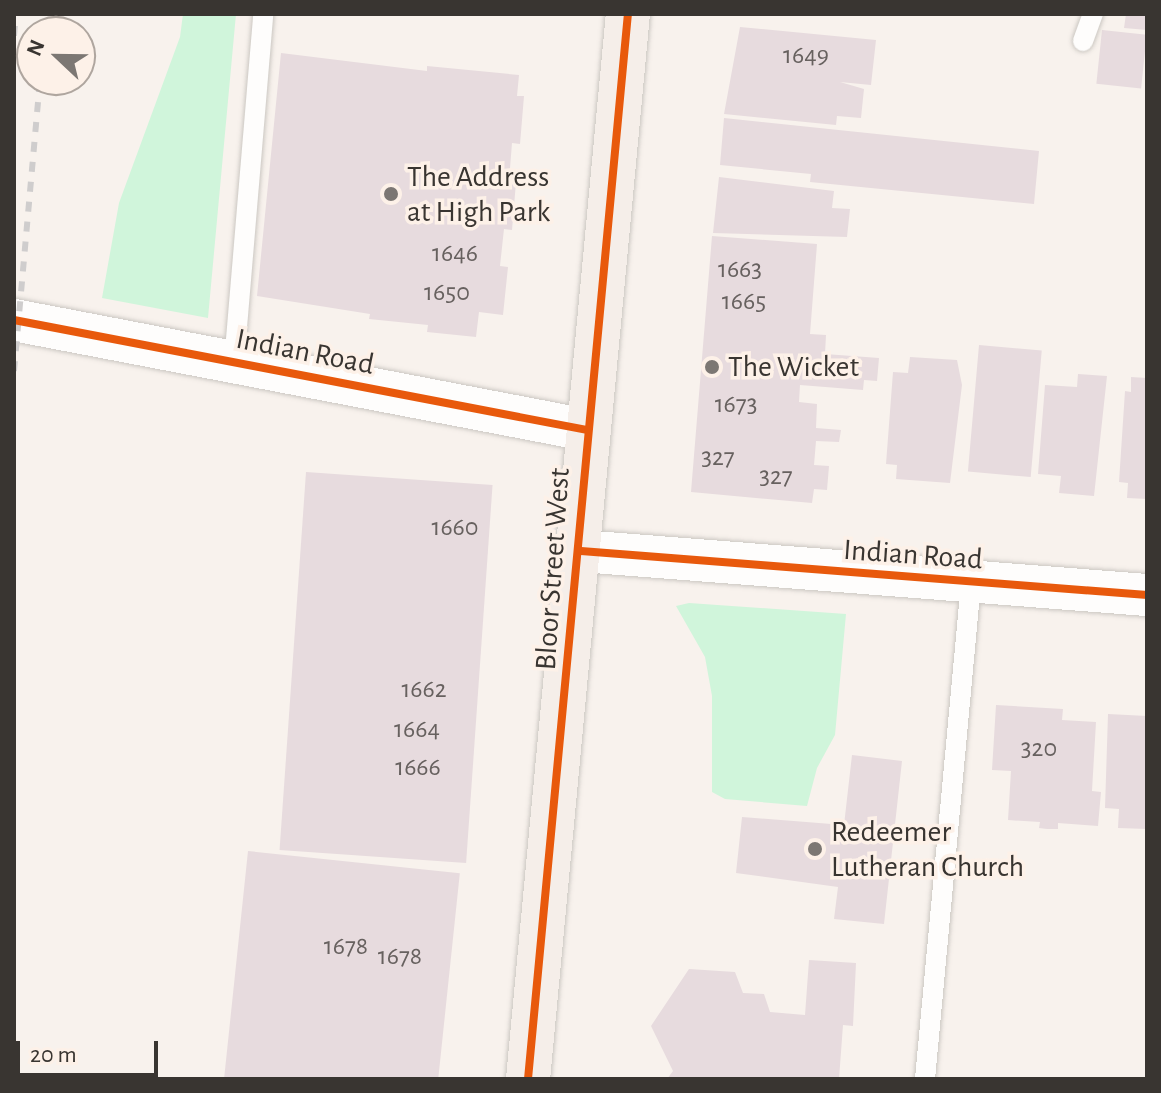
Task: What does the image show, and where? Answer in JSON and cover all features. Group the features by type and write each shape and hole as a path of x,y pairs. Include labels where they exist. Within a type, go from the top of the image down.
{"main road":[{"name":"Bloor Street West","path":"528,1079 581,551 587,430 628,14"}],"street":[{"name":"Indian Road","path":"14,320 587,430"},
{"name":"Indian Road","path":"581,551 1147,595"}],"lane":[{"path":"234,363 263,14"},
{"path":"1083,41 1093,14"},
{"path":"925,1079 971,583"}],"green space":[{"path":"183,14 236,14 208,318 102,298 119,203 180,37"},
{"path":"689,603 846,614 835,735 817,768 807,806 725,799 712,792 712,696 705,657 676,606"}],"building":[{"path":"1126,14 1147,14 1147,30 1124,28"},
{"path":"740,27 876,40 871,85 840,82 864,89 861,118 837,116 836,125 724,114"},
{"path":"1102,30 1147,35 1141,88 1096,84"},
{"name":"The Address at High Park","path":"281,53 427,71 427,66 519,75 517,96 524,96 520,144 512,143 509,181 516,182 512,230 504,229 500,266 508,267 503,315 479,312 476,337 427,332 428,325 369,319 370,314 257,296"},
{"path":"724,118 1039,151 1034,204 810,182 811,174 720,165"},
{"path":"719,177 834,191 832,208 850,209 847,237 713,233"},
{"path":"712,236 817,244 810,334 826,335 825,354 879,358 877,381 864,380 863,390 800,385 799,402 817,404 816,428 841,430 839,442 816,441 814,465 829,466 827,490 814,489 812,503 691,492"},
{"path":"979,345 1042,350 1031,477 968,472"},
{"path":"910,357 957,360 962,385 950,483 896,479 897,465 886,464 893,372 908,373"},
{"path":"1078,374 1107,376 1094,496 1059,493 1061,476 1038,474 1045,385 1077,387"},
{"path":"1131,377 1147,378 1147,499 1127,498 1128,483 1119,482 1125,391 1131,392"},
{"path":"306,472 493,485 466,863 280,850"},
{"path":"996,705 1063,709 1062,720 1096,722 1092,791 1101,792 1098,826 1058,823 1058,829 1047,829 1039,828 1040,822 1008,820 1011,771 992,770"},
{"path":"1108,714 1147,716 1147,829 1118,828 1119,809 1105,808"},
{"name":"Redeemer Lutheran Church","path":"852,755 902,761 884,924 834,919 838,887 736,873 742,817 844,825"},
{"path":"248,851 460,873 438,1079 224,1079"},
{"path":"809,960 856,963 853,1026 843,1025 839,1079 667,1079 673,1071 651,1026 689,969 735,972 743,993 764,994 770,1012 805,1015"}],"railway":[{"path":"14,36 16,14"},
{"path":"14,371 39,96"}],"cycle path":[{"path":"528,1079 628,14"},
{"path":"14,320 587,430"},
{"path":"581,551 1147,595"}],"place":[{"name":"The Address at High Park","path":"391,194"},
{"name":"The Wicket","path":"712,367"},
{"name":"Redeemer Lutheran Church","path":"815,849"}]}
